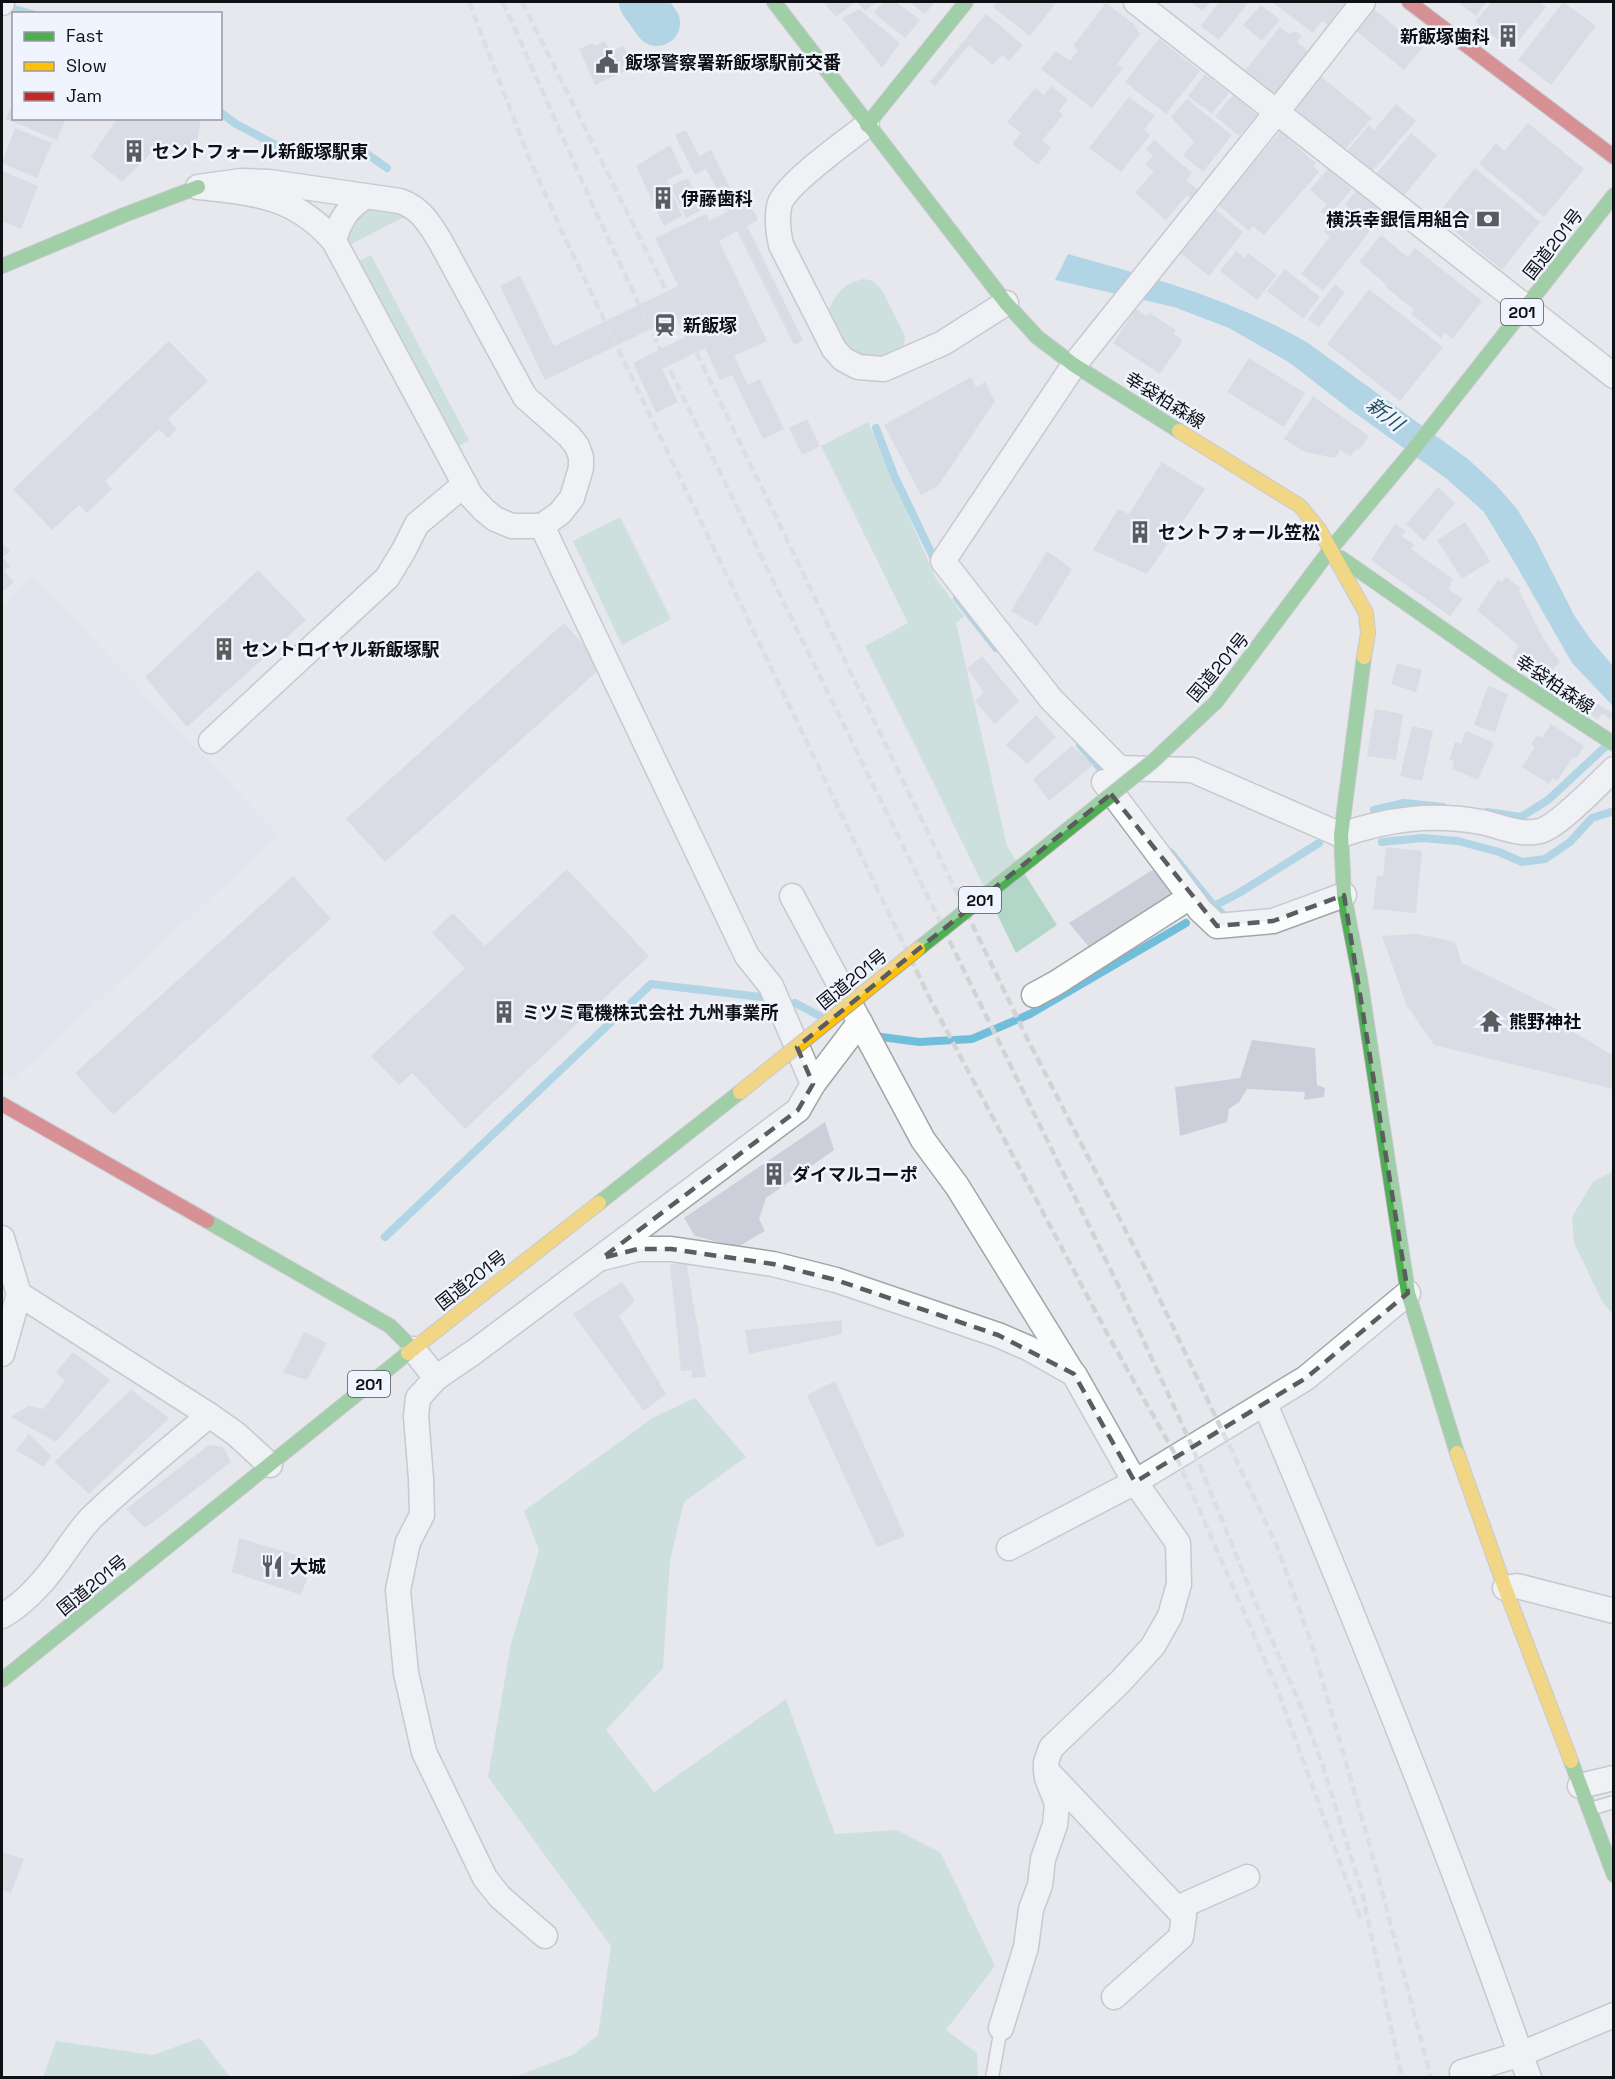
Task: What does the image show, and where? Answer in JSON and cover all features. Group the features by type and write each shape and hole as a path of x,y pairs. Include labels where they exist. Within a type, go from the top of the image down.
{"main road":[{"name":"幸袋柏森線","path":"774,2 1006,303 1037,337 1074,365 1300,506 1319,529 1330,550 1497,667 1614,744"},
{"path":"867,125 966,2"},
{"path":"1409,2 1614,157"},
{"path":"2,266 198,187"},
{"name":"国道201号","path":"2,1680 413,1349 740,1092 1152,762 1216,702 1330,550 1430,429 1614,195"},
{"path":"1330,550 1353,585 1366,613 1368,633 1359,683 1341,835 1344,895 1360,978 1408,1293 1456,1449 1505,1588 1614,1875"},
{"path":"2,1104 390,1326 413,1349"}],"street":[{"path":"1136,2 1614,376"},
{"path":"1363,2 1074,365 943,561 1051,699 1119,768 1192,770 1341,835 1368,825 1421,817 1482,822 1516,832 1541,831 1564,816 1614,769"},
{"path":"867,125 792,185 780,204 778,227 781,245 834,350 843,359 858,367 884,369 943,343 1006,303"},
{"path":"241,181 269,182 400,201 411,205 423,215 439,239 525,397 559,426 577,446 581,457 581,468 572,498 560,513 542,526 512,526 495,519 471,496 334,241 325,231 299,211 275,199 256,193 198,187 241,181"},
{"path":"334,241 337,228 345,214 353,204 365,197"},
{"path":"211,741 387,578 417,524 465,483"},
{"path":"542,526 747,956 771,986 813,1084"},
{"path":"1119,768 1103,783 1200,910 1217,926 1273,921 1344,895"},
{"path":"792,896 923,1140 957,1186 1074,1374 1135,1482 1178,1543 1179,1584 1170,1616 1153,1646 1120,1682 1052,1748 1046,1762 1047,1778 1057,1804 1055,1825 1043,1859 1040,1885 1031,1909 1026,1947 1001,2028"},
{"path":"1034,995 1191,897"},
{"path":"545,1936 500,1897 485,1878 424,1752 406,1673 398,1590 408,1542 422,1515 422,1479 416,1416 418,1398 436,1378 474,1353 798,1110 813,1084 860,1022"},
{"path":"2,1238 19,1294 2,1354"},
{"path":"602,1258 638,1249 671,1249 783,1266 836,1280 998,1335 1028,1348 1074,1374"},
{"path":"1009,1548 1135,1482 1306,1378 1408,1293"},
{"path":"19,1294 209,1415 236,1434 270,1465"},
{"path":"413,1349 436,1378"},
{"path":"1265,1404 1342,1586 1529,2078"},
{"path":"2,1616 35,1589 90,1519 209,1415"},
{"path":"1505,1588 1517,1586 1614,1611"},
{"path":"1046,1771 1184,1916 1181,1937 1114,1997"},
{"path":"1580,1785 1614,1778"},
{"path":"1177,1908 1247,1877"},
{"path":"1462,2073 1521,2054 1614,2015"}],"lane":[{"path":"1589,1809 1614,1802"},
{"path":"992,2078 1001,2028"}],"highlighted area":[{"path":"1111,794 1217,926 1273,921 1344,895 1408,1293 1306,1378 1135,1482 1074,1374 998,1335 836,1280 773,1264 671,1249 638,1249 602,1258 798,1110 813,1084 797,1047"}],"shaded area":[{"path":"33,576 279,836 12,1080 2,1074 2,607"}],"green space":[{"path":"370,207 395,212 404,217 348,246 348,233 352,223"},
{"path":"371,255 469,440 454,449 357,262"},
{"path":"864,279 873,281 882,290 905,336 904,347 878,360 858,353 845,345 827,315 840,291"},
{"path":"868,422 935,577 964,616 956,623 1007,846 1057,925 1016,953 865,646 908,623 821,446"},
{"path":"620,517 671,619 622,645 573,541"},
{"path":"1613,1171 1613,1315 1603,1303 1574,1243 1572,1217 1593,1182"},
{"path":"695,1398 746,1457 684,1502 670,1560 663,1668 606,1730 654,1792 786,1699 835,1834 897,1830 941,1853 995,1966 946,2030 977,2053 978,2077 515,2077 574,2054 598,2035 611,1946 488,1777 511,1644 539,1550 524,1511 654,1417"},
{"path":"200,2038 230,2077 43,2077 56,2041 153,2055"}],"water":[{"path":"626,2 656,2 664,12 645,26"},
{"path":"1068,254 1191,291 1280,327 1308,343 1468,459 1517,509 1536,540 1574,615 1613,666 1613,706 1572,663 1484,512 1447,479 1290,363 1229,328 1174,307 1055,280"}],"building":[{"path":"823,2 855,2 836,17"},
{"path":"857,2 877,2 865,11"},
{"path":"883,2 896,2 920,20 905,38 874,13"},
{"path":"909,2 935,2 925,14"},
{"path":"997,2 1057,2 1030,36 993,7"},
{"path":"1191,2 1210,2 1202,11"},
{"path":"1219,2 1249,2 1219,40 1201,26"},
{"path":"1272,2 1346,2 1328,25 1322,21 1313,33"},
{"path":"1462,2 1487,2 1476,16 1460,4"},
{"name":"新飯塚歯科","path":"1492,2 1540,2 1546,7 1511,50 1475,22"},
{"path":"1563,2 1596,26 1551,85 1518,60"},
{"path":"1106,3 1134,24 1140,34 1117,64 1123,68 1092,108 1041,69 1056,51 1070,61 1078,50 1073,46"},
{"path":"1261,5 1280,20 1262,41 1243,25"},
{"path":"1373,8 1403,33 1409,25 1428,41 1404,70 1355,30"},
{"path":"859,9 900,43 882,68 842,18"},
{"path":"986,14 1023,45 1009,61 1002,55 993,65 969,45 935,86 930,82"},
{"path":"1280,27 1289,34 1295,31 1302,36 1297,42 1308,51 1272,96 1243,73"},
{"path":"1159,39 1200,71 1166,114 1125,82"},
{"path":"605,41 610,52 624,46 633,67 595,85 579,49"},
{"path":"1205,74 1229,93 1212,114 1188,96"},
{"path":"1319,75 1372,118 1344,151 1291,108"},
{"path":"1051,86 1068,99 1059,111 1063,115 1042,141 1051,148 1038,165 1012,144 1021,133 1007,122 1035,88 1044,95"},
{"path":"1233,95 1257,115 1239,136 1215,116"},
{"path":"1129,97 1155,116 1144,130 1150,135 1121,172 1089,148"},
{"path":"1187,99 1232,135 1203,172 1183,155 1194,142 1171,117"},
{"path":"12,104 12,120 65,120 57,140 6,119"},
{"path":"1396,104 1416,121 1371,173 1346,152 1369,125 1374,130"},
{"name":"セントフォール新飯塚駅東","path":"116,120 201,120 196,150 151,153 122,182 91,157"},
{"path":"1528,123 1584,169 1544,217 1479,164 1496,143 1504,151"},
{"path":"15,128 52,143 37,178 2,163"},
{"path":"686,130 699,156 711,150 738,204 747,199 758,220 747,226 803,340 794,345 737,231 719,241 767,341 734,356 748,385 760,379 784,429 763,439 732,375 720,380 705,348 662,369 678,402 656,413 633,363 685,337 676,317 545,380 500,286 520,276 554,346 678,286 655,238 706,214 709,221 728,212 706,169 695,175 675,135"},
{"path":"1280,132 1316,163 1313,166 1319,172 1264,235 1253,226 1249,231 1217,204"},
{"path":"1411,133 1437,155 1403,197 1376,174"},
{"path":"1154,140 1192,173 1186,180 1198,190 1191,199 1187,195 1166,220 1135,193 1154,171 1145,164 1153,156 1146,149"},
{"name":"伊藤歯科","path":"670,145 683,172 667,180 682,216 664,226 636,166"},
{"name":"横浜幸銀信用組合","path":"1475,168 1540,222 1502,270 1436,216"},
{"path":"1328,169 1352,189 1327,218 1321,212 1327,204 1310,190"},
{"path":"2,171 38,186 21,229 2,221"},
{"path":"688,178 703,209 686,218 670,186"},
{"path":"1356,191 1384,213 1323,291 1301,274 1330,237 1324,231 1340,210 1347,215 1351,210 1345,205"},
{"path":"1213,208 1243,232 1209,276 1178,251"},
{"path":"1381,235 1408,257 1415,248 1482,301 1452,339 1445,333 1441,338 1411,314 1414,310 1359,262"},
{"path":"1236,251 1245,258 1248,253 1277,275 1257,300 1220,271"},
{"path":"1285,269 1320,297 1303,319 1267,291"},
{"path":"1335,284 1345,292 1319,327 1308,319"},
{"path":"1369,289 1443,347 1400,401 1327,344"},
{"path":"1136,309 1147,316 1150,313 1176,330 1174,334 1183,340 1160,374 1113,343"},
{"path":"169,341 208,381 168,419 177,429 168,438 159,429 105,481 112,489 87,513 79,505 52,530 13,489"},
{"path":"1249,358 1305,393 1284,427 1227,392"},
{"path":"971,377 976,387 985,382 995,401 938,486 921,495 884,425"},
{"path":"1313,396 1369,436 1359,450 1357,448 1351,456 1340,450 1335,458 1305,452 1284,439"},
{"path":"807,419 820,446 802,455 789,428"},
{"name":"セントフォール笠松","path":"1162,462 1205,489 1147,574 1093,550 1118,509 1129,514"},
{"path":"1438,487 1455,503 1424,541 1406,524"},
{"path":"1465,522 1490,561 1462,579 1437,540"},
{"path":"1395,524 1406,531 1401,536 1415,545 1411,549 1453,579 1448,589 1463,599 1450,616 1371,560"},
{"path":"2,542 10,551 3,557 10,566 4,571 14,582 4,591 2,588"},
{"path":"1047,551 1072,569 1037,626 1011,611"},
{"name":"セントロイヤル新飯塚駅","path":"258,570 306,620 187,727 145,677"},
{"path":"1506,577 1520,588 1519,591 1543,638 1560,662 1542,681 1512,657 1519,646 1477,610 1498,580 1502,582"},
{"path":"564,623 603,666 385,862 346,819"},
{"path":"982,656 1019,701 995,724 975,701 984,692 967,668"},
{"path":"1397,663 1422,670 1416,692 1391,684"},
{"path":"1488,686 1508,694 1495,732 1474,725"},
{"path":"1586,696 1614,714 1611,720 1602,713 1598,720 1579,706"},
{"path":"1375,709 1403,714 1396,760 1367,756"},
{"path":"1036,715 1056,737 1027,764 1006,745"},
{"path":"1551,724 1584,746 1576,759 1573,757 1557,781 1553,778 1549,784 1522,767 1535,747 1531,744 1537,735 1542,738"},
{"path":"1412,726 1433,731 1422,781 1400,776"},
{"path":"1466,731 1494,743 1478,780 1452,769 1454,761 1449,760 1455,742 1461,744"},
{"path":"1072,746 1093,765 1049,801 1033,779"},
{"path":"1386,847 1422,851 1416,913 1373,909 1377,876 1383,876"},
{"path":"1157,867 1178,891 1089,947 1069,923"},
{"name":"ミツミ電機株式会社 九州事業所","path":"567,869 649,956 465,1129 412,1073 399,1085 371,1056 465,968 432,933 453,913 485,946"},
{"path":"293,876 331,919 113,1115 75,1073"},
{"name":"熊野神社","path":"1418,934 1455,942 1462,963 1558,1010 1572,1031 1614,1056 1613,1089 1434,1045 1406,1004 1382,936"},
{"path":"1252,1040 1315,1048 1317,1085 1325,1088 1324,1097 1304,1100 1305,1092 1247,1089 1239,1102 1229,1109 1227,1122 1180,1136 1175,1087 1240,1078"},
{"name":"ダイマルコーポ","path":"825,1122 834,1150 766,1198 759,1219 765,1231 738,1247 695,1236 684,1218"},
{"path":"686,1261 706,1377 691,1378 693,1370 681,1371 670,1265"},
{"path":"622,1282 635,1301 619,1316 666,1394 644,1411 573,1314"},
{"path":"842,1320 842,1334 749,1354 745,1330"},
{"path":"304,1332 327,1343 307,1380 283,1373"},
{"path":"73,1352 110,1380 56,1442 11,1417 28,1406 43,1409 65,1381 56,1372"},
{"path":"835,1381 905,1536 877,1547 807,1395"},
{"path":"131,1390 169,1418 89,1494 54,1462"},
{"path":"29,1434 51,1456 44,1467 16,1450"},
{"path":"209,1445 223,1447 231,1462 145,1528 126,1509"},
{"name":"大城","path":"239,1538 314,1560 301,1595 232,1572"},
{"path":"2,1852 24,1859 11,1893 2,1890"}],"waterway":[{"name":"新川","path":"642,2 657,23"},
{"path":"3,6 25,12"},
{"path":"222,114 236,124 289,152 360,149 387,168"},
{"path":"876,428 894,475 937,565"},
{"path":"957,598 996,648"},
{"path":"1080,745 1108,777"},
{"path":"1487,812 1521,817 1548,800 1605,747"},
{"path":"1374,810 1404,803 1443,807"},
{"path":"1382,842 1422,838 1458,841 1499,852 1522,862 1545,859 1570,842 1592,818 1614,811"},
{"path":"1214,906 1319,843"},
{"path":"1171,853 1214,906 1228,919"},
{"path":"874,1036 919,1042 972,1039 1030,1014 1186,923"},
{"path":"385,1237 651,984 761,997"},
{"path":"795,1003 820,1016"}],"railway":[{"path":"469,2 529,158 563,234 931,1001 1109,1337 1176,1456 1276,1686 1361,1920"},
{"path":"503,2 594,208 666,362 1119,1287 1192,1446 1299,1702 1322,1763 1362,1892 1402,2078"},
{"path":"522,2 679,316 1027,1038 1145,1268 1277,1546 1312,1645 1370,1846 1431,2078"}],"traffic: fast":[{"path":"774,2 1006,303 1037,337 1074,365 1179,431"},
{"path":"867,125 966,2"},
{"path":"2,266 198,187"},
{"path":"1216,702 1330,550 1410,454 1614,195"},
{"path":"1341,558 1506,673 1614,744"},
{"path":"1364,657 1341,835 1344,895 1360,978 1408,1293 1457,1453"},
{"path":"918,949 1152,762 1216,702"},
{"path":"599,1203 740,1092"},
{"path":"207,1221 390,1326 413,1349"},
{"path":"2,1680 408,1353"},
{"path":"1571,1761 1614,1875"}],"traffic: slow":[{"path":"1179,431 1300,506 1319,529 1366,613 1368,633 1364,657"},
{"path":"740,1092 918,949"},
{"path":"408,1353 599,1203"},
{"path":"1457,1453 1505,1588 1571,1761"}],"traffic: jam":[{"path":"1409,2 1614,157"},
{"path":"2,1104 207,1221"}],"place":[{"name":"新飯塚歯科","path":"1508,36"},
{"name":"飯塚警察署新飯塚駅前交番","path":"607,62"},
{"name":"セントフォール新飯塚駅東","path":"134,151"},
{"name":"伊藤歯科","path":"663,198"},
{"name":"横浜幸銀信用組合","path":"1488,219"},
{"name":"新飯塚","path":"665,325"},
{"name":"セントフォール笠松","path":"1140,532"},
{"name":"セントロイヤル新飯塚駅","path":"224,649"},
{"name":"ミツミ電機株式会社 九州事業所","path":"504,1012"},
{"name":"熊野神社","path":"1491,1021"},
{"name":"ダイマルコーポ","path":"774,1174"},
{"name":"大城","path":"272,1566"}]}
